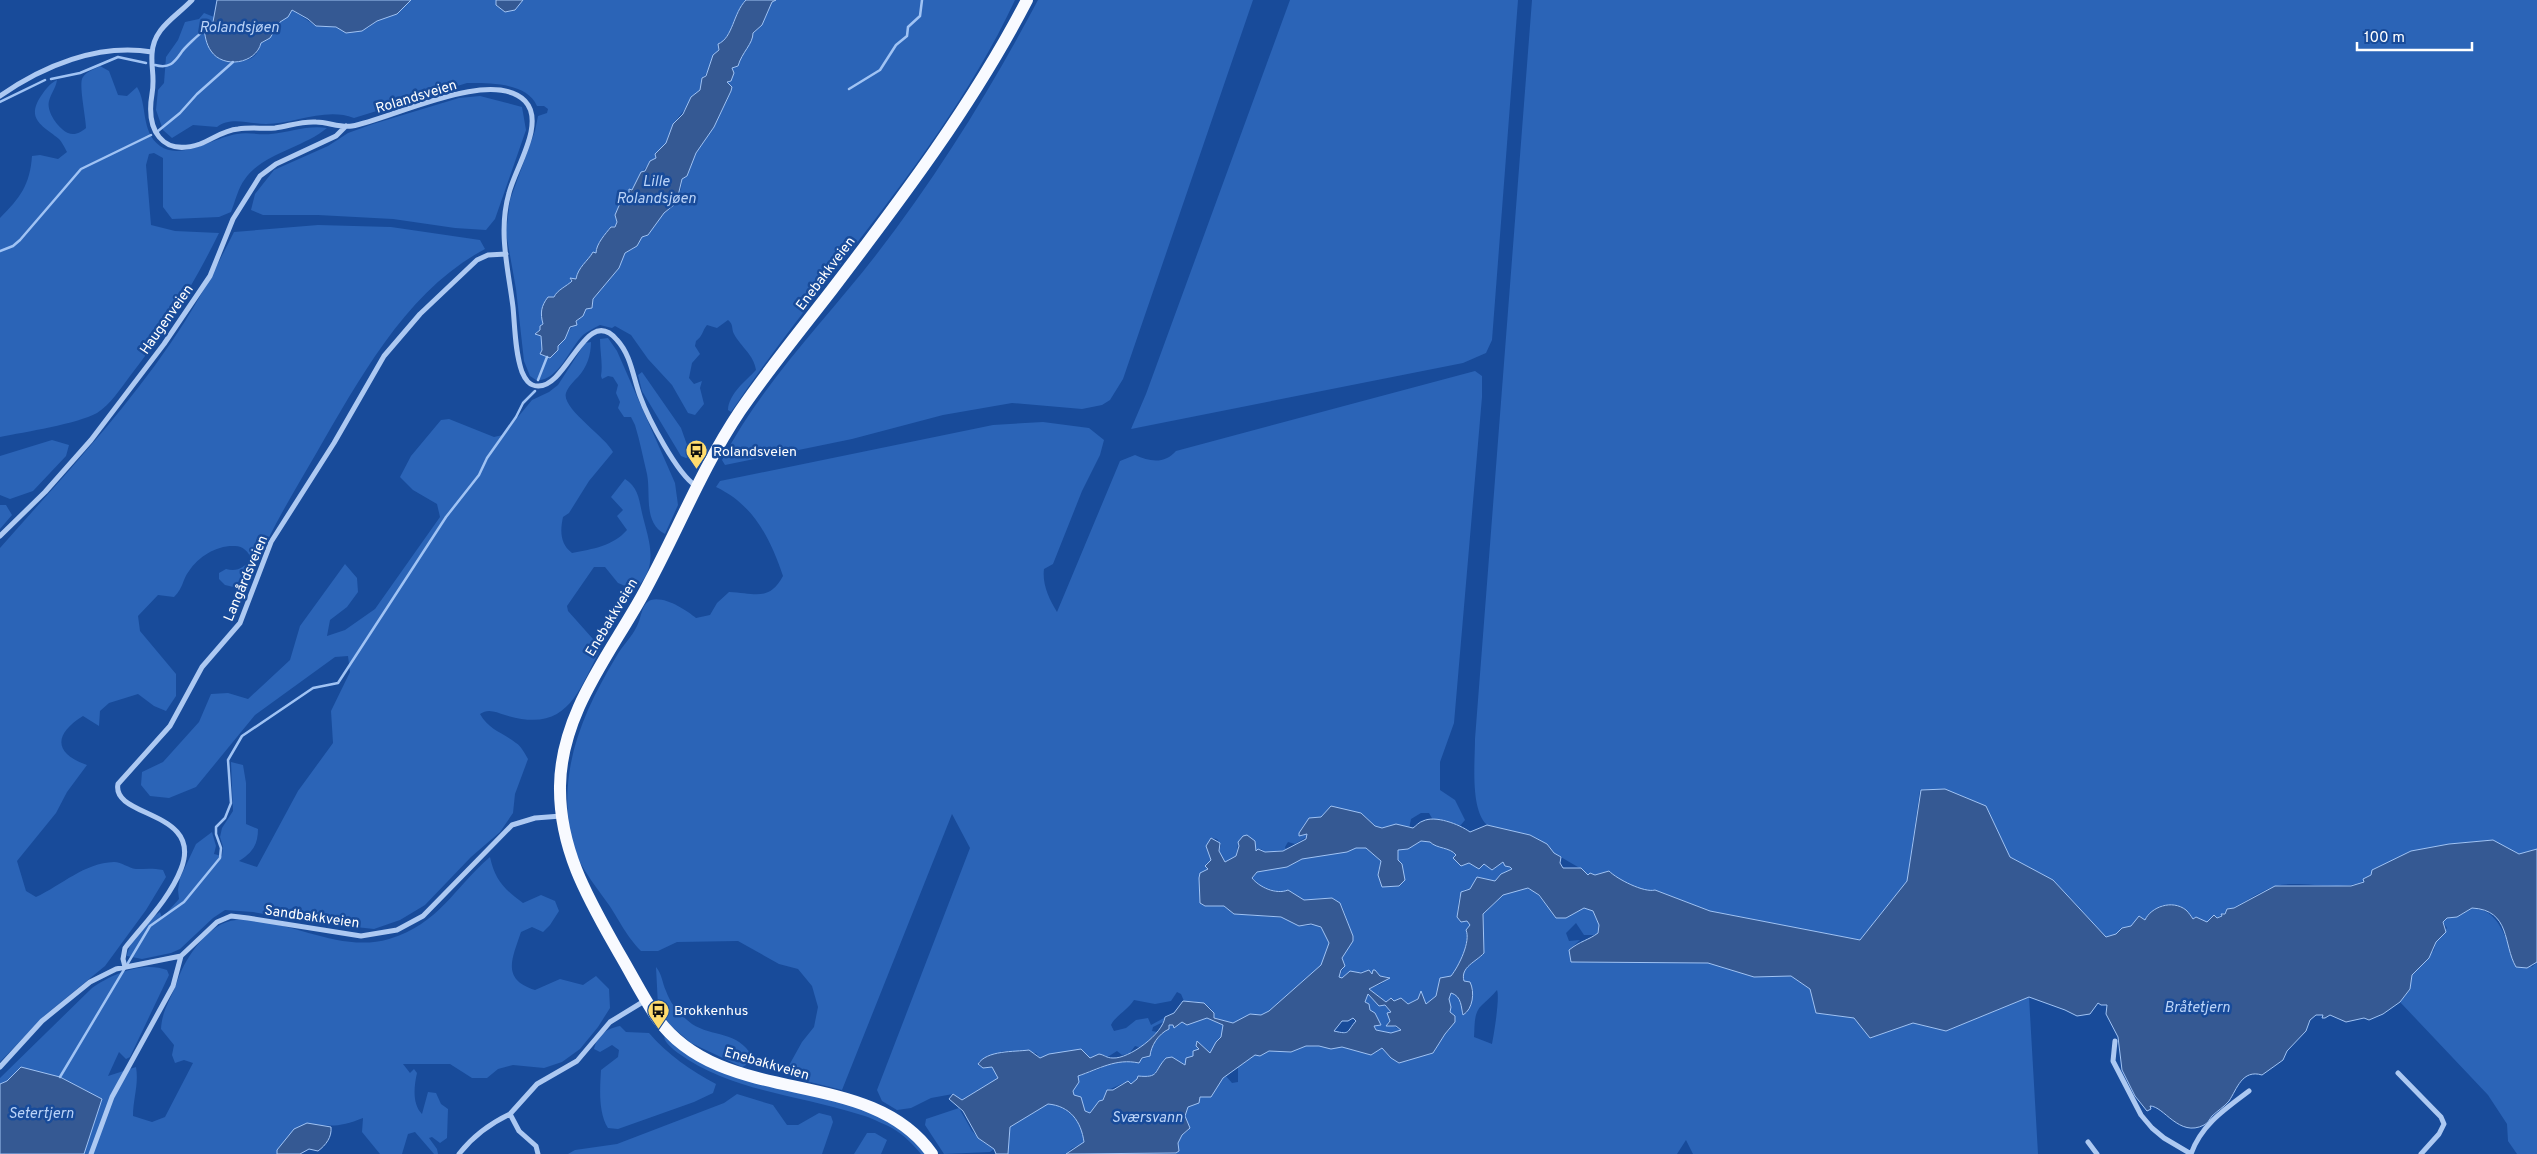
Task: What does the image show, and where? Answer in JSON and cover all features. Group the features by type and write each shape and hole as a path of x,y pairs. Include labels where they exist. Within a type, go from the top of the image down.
{"main road":[{"name":"Enebakkveien","path":"932,1154 911,1130 875,1109 743,1074 709,1061 668,1031 646,1000 582,885 567,848 561,816 562,763 568,735 594,676 646,588 696,487 739,412 962,113 989,70 1028,0"}],"street":[{"path":"0,96 40,72 91,54 117,49 152,52 154,39 160,30 192,0"},
{"name":"Rolandsveien","path":"152,52 155,76 150,108 151,120 156,135 169,144 185,146 198,144 239,128 275,128 308,122 346,126 371,121 428,101 461,93 499,92 522,98 532,112 533,125 511,183 503,227 520,368 527,381 540,386 552,382 586,338 598,331 609,332 616,338 626,353 640,398 649,416 683,474 696,487"},
{"name":"Haugenveien","path":"0,536 45,492 91,440 164,344 210,276 233,219 260,176 276,164 336,136 346,126"},
{"name":"Langårdsveien","path":"125,967 122,959 125,948 176,880 181,869 184,852 183,841 178,832 167,823 122,798 118,793 118,784 170,726 202,667 240,623 271,542 334,443 390,347 420,314 477,260 488,255 506,254"},
{"name":"Sandbakkveien","path":"181,956 217,922 231,916 361,936 397,930 423,916 512,826 535,818 561,816"},
{"path":"0,1067 42,1021 90,982 125,967 181,956 173,986 112,1097 91,1154"},
{"path":"458,1154 488,1125 510,1114 537,1084 577,1061 610,1022 646,1000"},
{"path":"2115,1042 2113,1061 2141,1115 2164,1138 2191,1154 2196,1140 2207,1125 2249,1091"},
{"path":"2398,1073 2429,1103 2441,1117 2444,1124 2439,1134 2421,1154"},
{"path":"510,1114 519,1131 536,1146 538,1154"},
{"path":"2088,1142 2097,1154"}],"shaded area":[{"path":"411,0 496,0 496,4 508,10 514,10 523,0 746,0 738,11 727,37 720,43 710,68 702,78 700,90 673,124 666,143 656,153 656,158 645,168 632,190 629,189 629,197 621,201 615,215 617,223 611,227 599,243 596,253 593,252 576,279 570,278 571,284 551,298 543,323 537,332 542,342 542,351 540,353 547,357 552,354 586,309 592,305 593,299 619,268 625,253 634,248 642,237 647,236 664,212 671,208 681,189 682,179 687,176 696,153 714,127 731,92 732,87 727,82 733,72 732,68 738,66 753,33 762,25 772,2 776,0 1015,0 986,56 954,109 918,161 767,361 731,412 728,410 731,398 756,370 755,365 734,334 732,325 728,320 717,328 707,325 696,341 695,346 700,354 692,363 689,378 694,384 702,381 700,388 704,404 695,415 688,413 672,385 648,359 631,335 615,326 612,328 600,325 583,335 551,376 536,380 530,376 524,361 516,289 506,233 510,200 535,131 538,116 547,113 548,109 544,106 537,106 525,92 506,85 467,83 354,118 332,114 266,124 234,121 217,127 193,125 172,138 163,130 156,110 158,90 164,83 166,57 178,40 185,22 199,19 204,13 214,17 212,24 206,26 206,40 212,52 218,56 241,61 253,57 261,43 268,39 277,25 292,10 316,26 330,26 353,32 368,28 377,21 397,14"},
{"path":"1038,0 1253,0 1123,379 1110,400 1102,405 1082,409 1012,403 943,415 852,439 725,465 722,460 756,405 794,354 876,255 942,163 1002,66"},
{"path":"1290,0 1518,0 1492,340 1486,353 1463,363 1131,429 1146,394"},
{"path":"1532,0 2537,0 2537,849 2519,854 2492,840 2449,844 2411,851 2373,870 2367,879 2357,884 2330,886 2287,884 2276,886 2257,894 2217,918 2214,915 2207,922 2196,917 2193,919 2191,916 2163,905 2152,911 2145,920 2140,916 2131,926 2121,928 2117,934 2106,937 2053,880 2010,857 1986,806 1920,790 1907,881 1860,940 1710,911 1655,890 1649,891 1637,888 1619,879 1609,871 1595,875 1590,873 1588,875 1554,853 1547,844 1530,835 1487,825 1478,808 1476,797 1474,772 1475,739"},
{"path":"100,66 109,71 118,95 127,96 137,87 150,133 160,146 168,150 188,150 237,134 271,134 306,128 327,128 306,141 272,157 252,170 240,187 231,212 219,217 172,219 163,207 163,158 154,153 149,154 146,165 151,225 175,231 219,233 209,252 189,289 155,342 115,396 102,410 77,421 0,437 0,218 23,190 29,175 32,156 40,155 58,159 67,152 60,140 38,122 35,111 41,96 57,80 49,101 51,115 64,131 73,134 80,132 86,128 82,80 86,74"},
{"path":"480,96 522,107 526,130 495,219 486,230 455,228 393,219 318,215 263,215 251,210 255,194 274,170 328,146 348,133 459,98"},
{"path":"318,225 391,227 480,240 485,249 457,266 432,288 409,312 368,366 288,502 261,554 246,590 225,585 219,579 219,573 226,569 237,570 243,567 251,559 249,554 238,546 222,547 209,552 193,566 174,597 158,595 138,616 140,631 176,674 176,696 166,711 154,706 138,694 109,703 100,711 99,726 83,716 73,723 63,736 61,743 63,749 68,755 87,765 67,792 56,813 17,861 26,891 36,897 83,870 103,863 114,862 136,869 163,870 166,877 146,910 105,966 44,1016 0,1062 0,548 88,449 151,371 196,303 234,232"},
{"path":"608,338 617,351 675,483 678,505 665,534 653,523 649,507 647,474 635,425 631,417 624,417 618,408 620,402 616,393 618,385 613,377 608,376 602,379 601,376 600,339"},
{"path":"591,342 586,365 568,389 566,399 577,414 613,452 589,481 569,513 563,517 561,527 563,541 572,553 602,546 615,540 627,530 617,516 623,510 611,497 625,479 633,486 639,498 651,553 650,562 648,572 635,590 618,583 605,567 594,567 567,606 568,611 601,648 585,681 567,706 556,714 543,719 526,719 492,711 480,714 487,724 518,744 528,759 515,794 513,813 500,832 471,857 425,905 400,920 374,929 310,922 253,912 225,910 213,918 180,949 171,953 142,959 127,956 131,944 144,925 160,912 162,918 179,899 180,878 196,844 212,832 216,846 214,854 222,856 223,847 220,837 222,828 233,811 231,762 243,765 246,783 246,824 258,829 257,840 253,848 239,861 257,867 298,791 333,743 331,711 350,672 348,656 335,657 255,715 196,787 169,798 150,796 141,785 142,772 163,762 199,722 211,694 228,693 248,699 290,660 300,626 345,564 357,578 358,592 347,607 330,620 327,636 345,630 375,609 440,517 437,504 413,490 400,477 411,456 441,420 449,419 494,437 503,435 532,400 549,392 558,385 585,343"},
{"path":"1475,371 1482,376 1482,397 1454,723 1440,762 1440,790 1455,800 1465,820 1460,826 1445,820 1433,820 1429,813 1421,813 1411,819 1409,829 1396,824 1382,828 1375,826 1361,813 1330,807 1321,817 1307,821 1299,835 1306,833 1308,836 1295,844 1288,842 1285,847 1286,850 1265,852 1261,849 1256,851 1238,844 1236,856 1225,862 1219,851 1221,845 1217,839 1211,838 1207,848 1211,860 1206,864 1208,869 1199,878 1200,903 1205,906 1224,906 1234,914 1287,918 1302,926 1317,925 1324,930 1329,943 1321,966 1269,1011 1261,1015 1252,1014 1233,1023 1214,1018 1214,1013 1209,1007 1194,1001 1184,1001 1181,994 1177,992 1171,1001 1155,1004 1134,1000 1111,1025 1114,1031 1126,1028 1136,1020 1148,1018 1151,1025 1164,1018 1165,1021 1153,1027 1152,1031 1157,1032 1142,1048 1135,1046 1129,1054 1122,1055 1117,1051 1106,1058 1104,1055 1090,1058 1081,1049 1040,1058 1036,1053 1003,1051 978,1062 979,1066 992,1067 999,1078 962,1100 953,1094 931,1098 911,1108 897,1110 882,1101 877,1090 970,848 952,814 842,1090 798,1079 787,1069 802,1042 814,1027 818,1007 812,986 798,969 779,964 738,941 677,942 658,951 641,951 627,934 580,862 572,843 567,808 568,785 576,741 593,698 618,653 635,630 645,604 651,600 663,600 681,608 696,618 710,615 717,603 729,592 767,593 778,584 783,576 759,524 741,503 716,487 720,481 993,425 1043,422 1089,428 1104,440 1100,455 1082,491 1053,564 1044,569 1047,591 1057,612 1120,461 1135,455 1146,459 1162,460 1176,451"},
{"path":"642,372 681,428 691,456 686,458 681,456 642,391 638,375"},
{"path":"52,440 69,445 66,456 33,491 10,499 0,495 0,456"},
{"path":"0,505 6,505 12,515 0,529"},
{"path":"1421,841 1430,842 1447,849 1456,855 1455,860 1461,866 1469,863 1479,869 1484,864 1494,869 1503,862 1512,869 1501,874 1495,881 1477,877 1470,889 1464,890 1459,898 1457,917 1469,922 1470,925 1462,961 1451,976 1440,980 1436,996 1426,1004 1423,996 1408,1004 1403,999 1394,1001 1390,998 1386,1002 1369,989 1381,984 1390,977 1380,976 1375,970 1373,970 1373,974 1369,971 1348,973 1342,978 1339,977 1345,965 1342,958 1353,941 1353,936 1342,906 1334,899 1304,900 1290,891 1280,892 1262,887 1252,878 1257,872 1287,867 1302,859 1356,848 1366,848 1381,861 1378,872 1382,887 1399,886 1403,870 1398,860 1398,850 1408,849"},
{"path":"490,857 501,883 516,898 523,903 541,895 555,901 559,911 543,932 532,927 521,932 512,967 513,974 517,980 535,990 560,979 583,985 596,976 609,989 610,1008 598,1027 580,1049 562,1062 544,1068 513,1065 498,1069 487,1078 472,1078 450,1064 403,1064 410,1073 414,1069 417,1073 415,1100 422,1114 428,1092 436,1093 441,1104 448,1109 447,1138 440,1143 432,1137 429,1138 437,1149 438,1154 434,1154 415,1132 408,1134 402,1154 380,1154 362,1132 363,1118 335,1125 307,1123 278,1150 277,1154 84,1154 102,1099 60,1077 7,1081 0,1084 0,1078 92,988 128,970 148,967 158,968 167,970 169,975 130,1057 126,1059 119,1052 108,1076 136,1067 137,1079 133,1116 152,1122 165,1117 193,1063 184,1060 175,1063 172,1055 174,1045 161,1029 163,1015 187,961 208,934 226,922 236,920 274,924 351,942 389,939 421,924 433,915"},
{"path":"1524,888 1535,891 1556,918 1566,918 1584,908 1593,911 1599,925 1597,935 1584,935 1576,923 1566,933 1569,941 1580,940 1569,950 1571,962 1708,963 1754,976 1791,976 1810,989 1816,1013 1854,1018 1870,1038 1913,1023 1946,1031 2029,997 2038,1154 1693,1154 1686,1140 1677,1154 1175,1154 1179,1151 1178,1143 1182,1135 1189,1130 1185,1116 1188,1107 1198,1103 1200,1097 1211,1097 1220,1081 1226,1076 1232,1083 1238,1082 1238,1067 1255,1055 1269,1051 1291,1052 1306,1046 1342,1047 1371,1055 1382,1048 1391,1058 1399,1063 1434,1052 1450,1029 1449,999 1451,993 1455,994 1463,1004 1462,1012 1467,1013 1473,995 1472,987 1468,982 1464,981 1464,972 1466,968 1484,953 1483,914 1503,895","holes":["1497,990 1498,1000 1492,1044 1474,1037 1475,1020 1479,1008"]},
{"path":"2472,908 2486,912 2496,920 2511,947 2532,967 2537,962 2537,1154 2517,1154 2508,1141 2507,1124 2488,1095 2400,1002 2407,993 2412,975 2434,950 2436,942 2447,928 2443,922 2445,919 2461,915"},
{"path":"656,967 660,972 670,1001 680,1013 692,1024 700,1028 740,1042 752,1056 750,1063 742,1067 691,1043 670,1025 658,1006"},
{"path":"1368,994 1391,1012 1388,1013 1390,1021 1387,1023 1401,1030 1391,1033 1376,1030 1374,1026 1381,1025 1375,1013 1370,1011 1369,1004 1365,1002"},
{"path":"1207,1018 1223,1025 1221,1037 1210,1053 1197,1041 1199,1049 1193,1056 1186,1058 1186,1065 1171,1057 1166,1058 1156,1074 1151,1077 1141,1076 1131,1084 1128,1081 1106,1091 1104,1098 1090,1113 1085,1111 1081,1097 1074,1095 1073,1091 1078,1076 1111,1063 1140,1060 1149,1057 1152,1045 1169,1025 1173,1025 1174,1028 1182,1022 1188,1024"},
{"path":"620,1026 626,1032 649,1033 680,1062 716,1084 713,1093 694,1102 618,1129 608,1128 601,1107 601,1070 618,1057 619,1050 612,1045 600,1052 594,1049 603,1033"},
{"path":"664,1037 691,1055 850,1105 892,1121 926,1154 921,1154 896,1130 868,1117 835,1107 765,1091 720,1076 698,1066 678,1053 668,1044"},
{"path":"737,1094 773,1105 787,1125 798,1125 819,1113 831,1116 833,1122 822,1154 568,1154 575,1150 617,1144 724,1103"},
{"path":"1048,1104 1062,1108 1074,1116 1082,1128 1083,1143 1066,1154 1008,1154 1010,1127"},
{"path":"959,1108 972,1131 983,1142 994,1149 990,1152 944,1154 925,1125 926,1119"},
{"path":"867,1133 875,1133 887,1140 881,1154 854,1154"}],"water":[{"name":"Rolandsjøen","path":"217,0 411,0 397,14 377,21 362,31 346,33 336,27 316,26 292,10 288,17 280,22 270,38 261,43 253,56 239,62 231,62 216,57 209,48 205,37 204,28 213,22"},
{"path":"496,0 523,0 515,10 505,12 496,5"},
{"name":"Lille Rolandsjøen","path":"746,0 776,0 772,2 762,25 753,33 753,37 738,66 732,68 734,73 731,81 727,82 732,87 731,91 714,127 696,153 687,176 682,179 678,196 675,197 675,204 664,213 648,235 642,237 637,246 625,253 619,268 593,299 592,308 586,309 583,316 576,321 577,325 570,327 565,339 558,346 558,350 550,358 540,354 542,350 541,336 535,334 543,324 542,310 546,300 548,297 554,297 572,281 570,278 576,279 583,264 593,252 596,253 604,235 611,227 615,227 617,222 615,215 621,201 629,197 629,189 632,190 641,172 645,171 650,161 656,158 655,154 666,143 673,124 683,114 691,97 700,90 702,78 706,76 713,55 719,50 718,44 727,36"},
{"name":"Bråtetjern","path":"1945,789 1986,806 2010,857 2053,880 2106,937 2116,934 2122,928 2131,926 2139,916 2145,920 2152,911 2162,906 2175,905 2186,910 2193,919 2196,917 2207,922 2214,915 2217,918 2222,916 2221,914 2225,914 2227,909 2234,908 2275,886 2351,886 2364,882 2363,879 2371,875 2372,870 2411,851 2449,844 2493,840 2519,854 2537,849 2537,962 2527,968 2516,967 2500,922 2494,915 2485,910 2472,908 2457,917 2447,918 2443,922 2446,932 2436,942 2429,958 2412,975 2410,989 2400,1002 2383,1014 2369,1020 2364,1018 2346,1022 2330,1015 2322,1018 2323,1015 2316,1015 2310,1020 2306,1031 2287,1051 2283,1060 2262,1075 2255,1074 2245,1077 2229,1101 2205,1124 2195,1128 2187,1128 2155,1107 2150,1106 2151,1109 2147,1111 2135,1096 2122,1070 2118,1037 2106,1014 2107,1005 2098,1003 2090,1014 2077,1016 2029,997 1946,1031 1913,1023 1870,1038 1854,1018 1816,1013 1810,989 1791,976 1754,977 1708,963 1571,962 1569,950 1598,933 1599,925 1593,911 1584,908 1566,918 1556,918 1539,895 1528,888 1503,895 1483,914 1484,953 1466,968 1463,976 1464,981 1470,982 1472,986 1471,1005 1463,1015 1459,999 1451,993 1449,999 1450,1012 1455,1016 1455,1022 1433,1053 1399,1063 1391,1058 1382,1048 1371,1055 1342,1047 1331,1049 1319,1046 1306,1046 1291,1052 1269,1051 1260,1056 1255,1055 1223,1078 1211,1097 1200,1097 1199,1103 1188,1107 1185,1116 1190,1128 1182,1135 1178,1143 1179,1151 1176,1153 1066,1154 1084,1142 1080,1127 1068,1111 1056,1105 1048,1104 1010,1127 1008,1154 996,1154 994,1149 978,1138 963,1111 949,1099 953,1094 962,1100 998,1078 992,1067 983,1068 978,1064 988,1056 1001,1052 1029,1050 1040,1058 1049,1054 1081,1049 1090,1058 1099,1054 1111,1058 1120,1057 1136,1050 1152,1038 1163,1024 1165,1017 1174,1013 1183,1001 1204,1003 1214,1013 1214,1018 1233,1023 1250,1014 1261,1015 1269,1011 1321,965 1329,943 1321,927 1311,924 1299,926 1281,917 1234,914 1224,906 1205,906 1200,903 1199,878 1200,873 1208,869 1205,866 1211,860 1206,846 1211,838 1220,843 1219,851 1225,862 1236,856 1239,846 1238,842 1243,836 1247,835 1255,841 1256,851 1258,849 1265,852 1283,851 1306,839 1307,834 1299,836 1299,833 1309,818 1321,817 1331,806 1361,813 1375,826 1382,828 1396,824 1413,828 1428,819 1453,823 1470,832 1487,825 1530,835 1547,844 1554,853 1561,857 1560,863 1563,868 1581,868 1588,875 1590,873 1595,875 1609,871 1624,881 1638,887 1655,890 1710,911 1860,940 1907,881 1921,790","holes":["1421,841 1430,842 1453,852 1456,855 1453,858 1461,866 1469,863 1479,869 1484,864 1492,870 1503,862 1505,866 1512,869 1501,874 1495,881 1477,877 1470,889 1461,892 1457,917 1461,922 1467,921 1470,925 1466,930 1466,947 1454,972 1451,976 1440,978 1436,996 1426,1004 1421,991 1418,999 1408,1004 1401,998 1394,1001 1391,998 1386,1002 1369,989 1390,978 1380,976 1375,970 1373,970 1372,974 1369,970 1361,973 1350,971 1342,978 1339,977 1341,970 1345,966 1342,958 1353,941 1353,936 1340,903 1332,898 1304,900 1288,890 1278,892 1268,889 1252,878 1257,872 1287,867 1302,859 1347,852 1356,848 1366,848 1381,861 1378,875 1382,887 1399,886 1405,880 1402,864 1398,860 1398,850 1408,849","1368,994 1379,1006 1385,1005 1391,1012 1387,1013 1390,1021 1386,1026 1396,1026 1401,1030 1391,1033 1376,1030 1374,1026 1381,1025 1375,1013 1370,1010 1369,1004 1365,1002","1207,1018 1223,1025 1221,1037 1210,1053 1197,1041 1196,1046 1199,1049 1193,1051 1193,1056 1186,1058 1185,1065 1172,1057 1166,1058 1153,1075 1138,1076 1131,1084 1128,1081 1113,1090 1107,1090 1103,1100 1099,1101 1090,1113 1085,1111 1081,1097 1074,1095 1073,1091 1079,1082 1078,1076 1115,1063 1139,1063 1142,1058 1150,1056 1156,1041 1169,1029 1169,1025 1173,1025 1174,1028 1182,1022 1187,1025","1353,1018 1356,1021 1348,1032 1334,1031 1342,1021 1348,1021"]},
{"name":"Setertjern","path":"21,1067 60,1077 102,1099 84,1154 0,1154 0,1084 7,1081"},
{"path":"307,1123 331,1127 328,1140 324,1146 318,1151 309,1149 300,1154 277,1154 277,1150 294,1129"}],"waterway":[{"path":"849,89 880,70 896,45 907,36 908,27 920,16 922,0"},
{"path":"155,65 168,66 171,64 204,31"},
{"path":"51,79 80,73 118,57 146,63"},
{"path":"158,131 180,113 197,94 233,62"},
{"path":"0,102 45,80"},
{"path":"0,251 13,246 20,240 81,169 151,135"},
{"path":"538,380 547,357"},
{"path":"60,1077 150,926 184,902 220,858 221,848 216,834 216,827 225,818 231,803 228,760 242,736 313,688 338,683 446,517 479,475 487,458 516,417 523,403 535,391"}],"place":[{"name":"Rolandsveien","path":"697,470"},
{"name":"Brokkenhus","path":"658,1029"}],"water label":[{"name":"Sværsvann","path":"1147,1117"}]}
